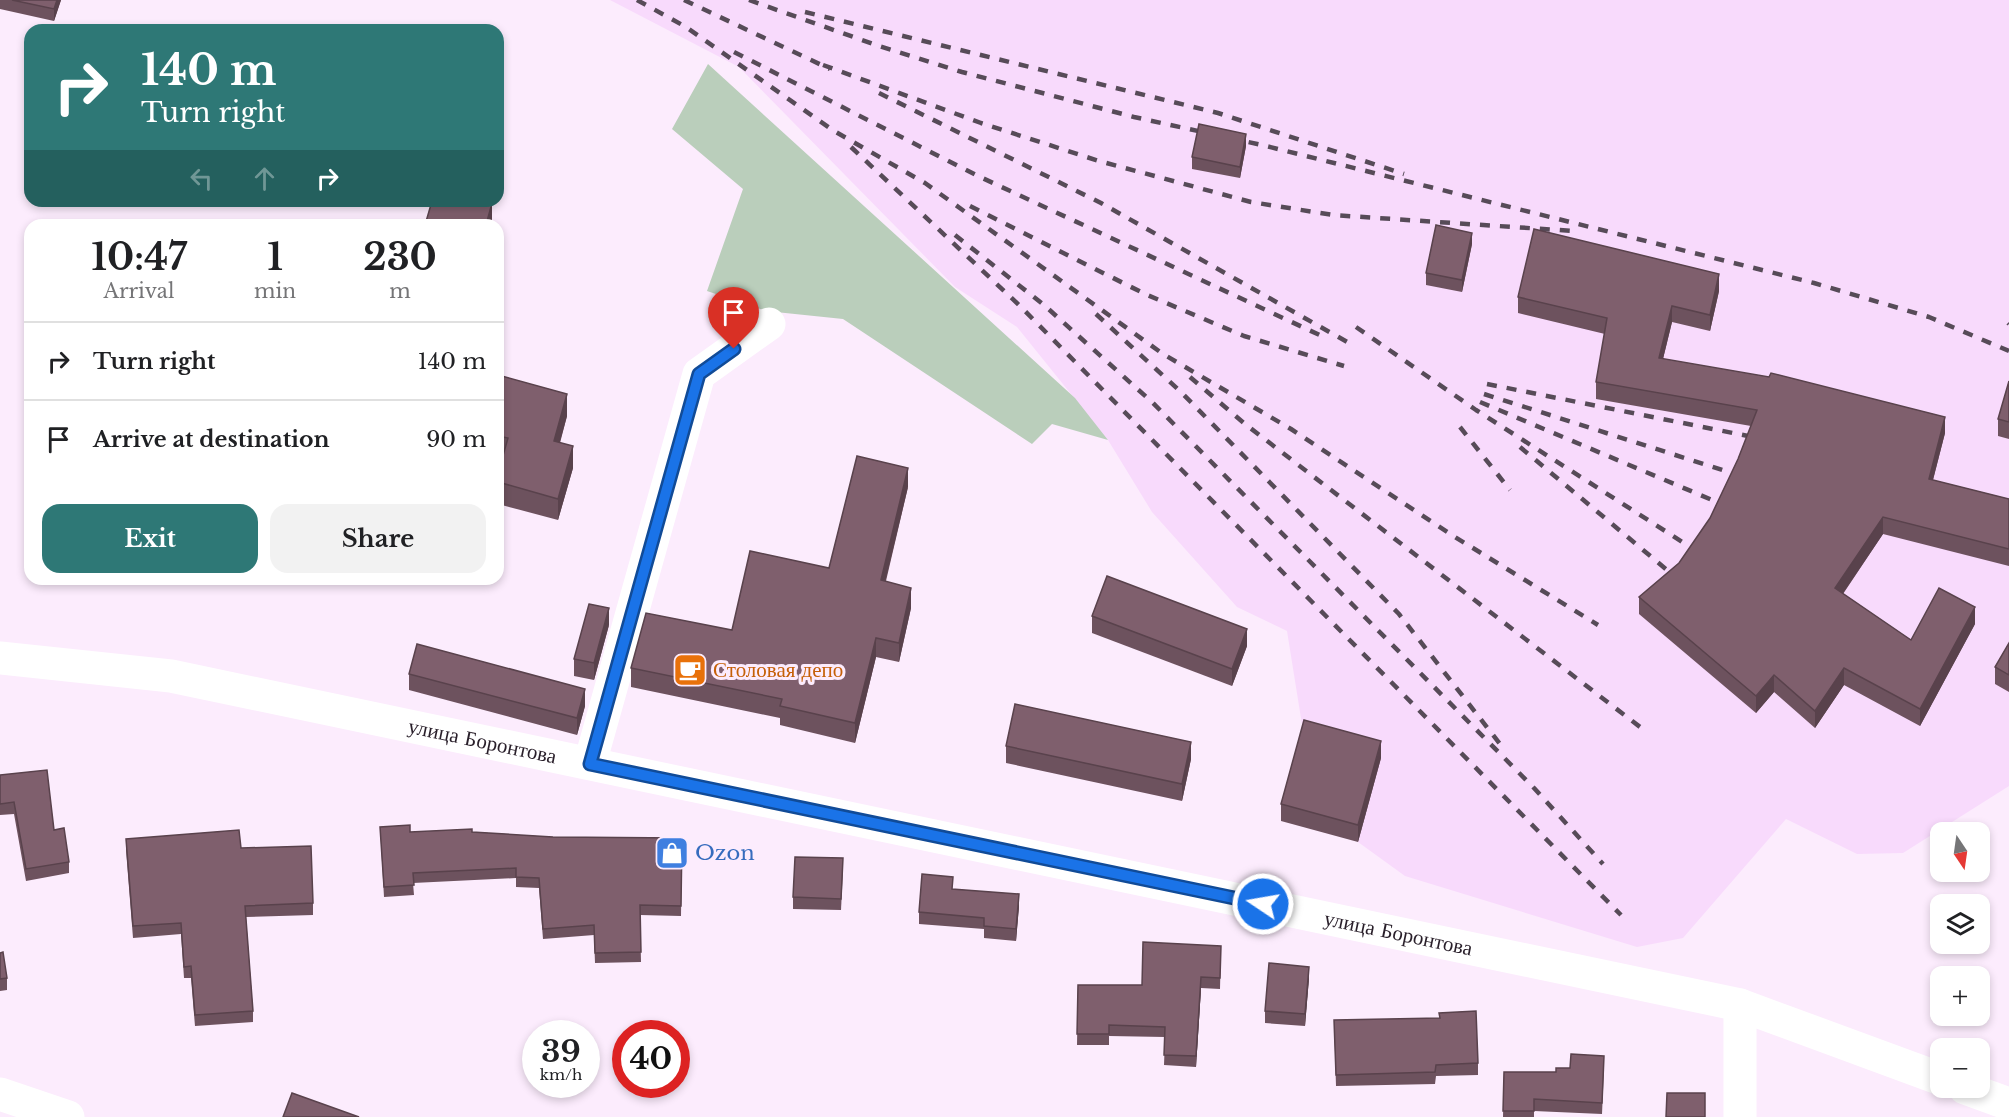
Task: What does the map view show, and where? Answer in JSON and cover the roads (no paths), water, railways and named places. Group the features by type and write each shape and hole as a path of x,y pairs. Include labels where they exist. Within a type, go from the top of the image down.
{"street":[{"path":"590,764 699,374 769,324"},
{"path":"0,651 48,664"},
{"name":"улица Боронтова","path":"0,658 171,676 1740,1005 1930,1075"},
{"path":"1740,1005 1740,1117"},
{"path":"0,1094 68,1117"},
{"path":"1990,1097 2009,1104"}],"railway":[{"path":"637,0 686,27 834,131 925,183 1163,354 1291,429 1455,537 1598,625"},
{"path":"684,0 830,69"},
{"path":"749,0 879,46 962,72 1134,117 1262,145 1814,283 1929,317 2009,351"},
{"path":"805,12 1218,113 1404,174"},
{"path":"734,52 978,176 1326,338"},
{"path":"823,65 981,123 1099,161 1251,202 1333,215 1573,231"},
{"path":"879,93 1101,203 1349,343"},
{"path":"851,147 1019,305 1621,915"},
{"path":"970,206 1145,294 1244,336 1344,366"},
{"path":"955,235 1044,305 1153,403 1534,788 1603,864"},
{"path":"1096,314 1181,392 1399,614 1500,744"},
{"path":"1356,327 1476,410 1698,552"},
{"path":"1190,377 1245,424 1644,730"},
{"path":"1487,384 1753,437"},
{"path":"1484,394 1738,475"},
{"path":"1480,402 1724,505"},
{"path":"1460,427 1510,490"},
{"path":"1520,447 1679,580"}],"place":[{"name":"Столовая депо","path":"690,670"},
{"name":"Ozon","path":"672,853"}]}
